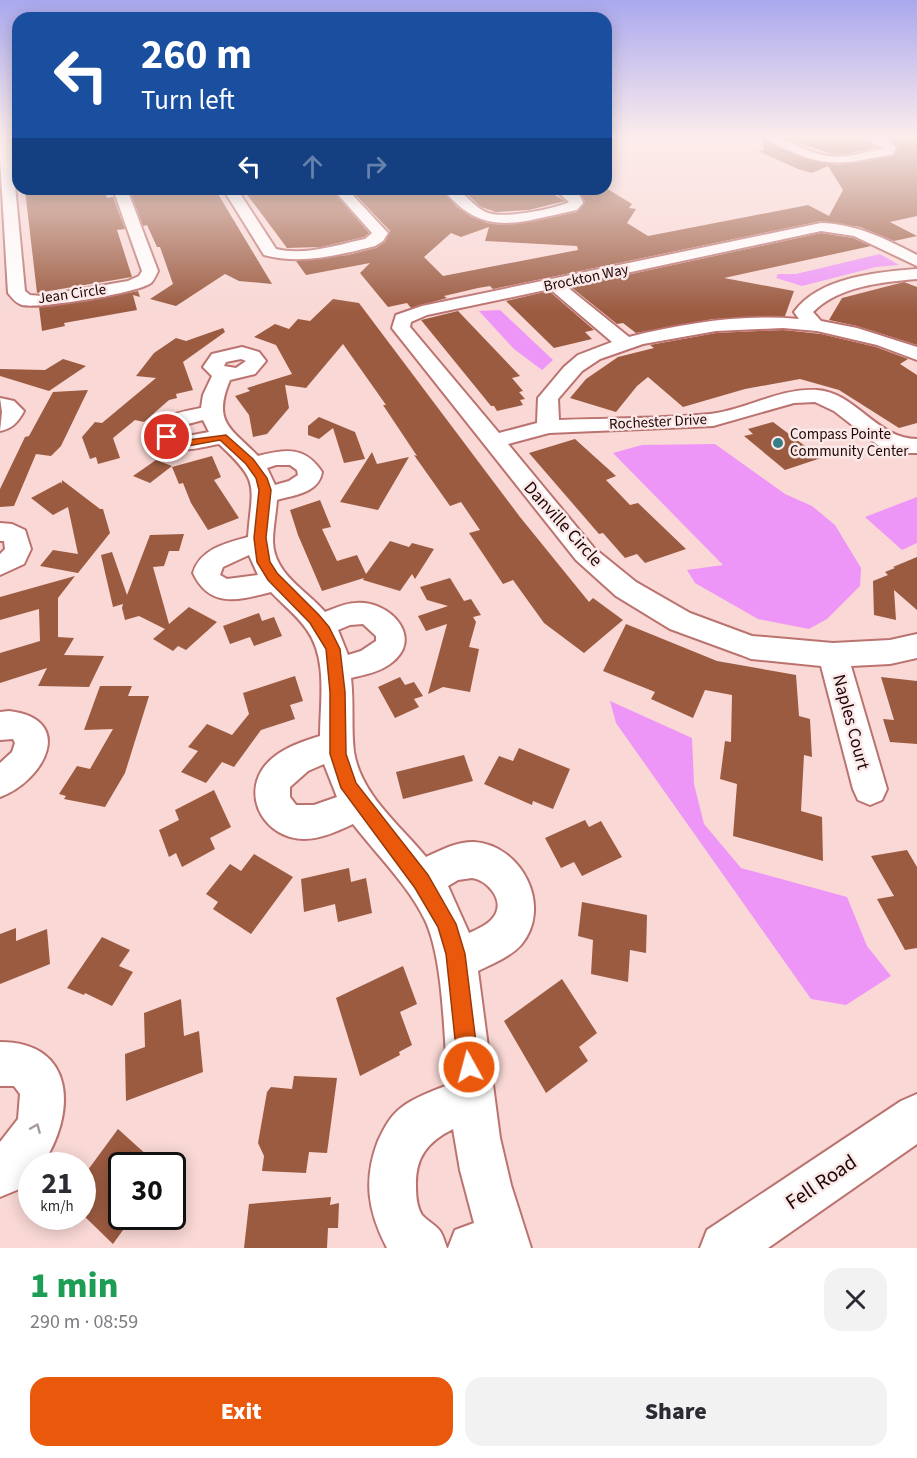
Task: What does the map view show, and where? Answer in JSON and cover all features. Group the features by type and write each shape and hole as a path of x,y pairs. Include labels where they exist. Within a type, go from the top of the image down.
{"street":[{"name":"Jean Circle","path":"11,194 17,293 25,300 42,301 132,285 145,279 150,271 122,195"},
{"path":"234,195 270,252 280,256 294,256 369,243 378,238 380,233 345,195"},
{"path":"457,195 481,215 492,219 506,219 572,207 576,203 575,198 570,195"},
{"name":"Brockton Way","path":"492,442 401,328 402,319 422,311 555,285 821,227 852,229 917,261"},
{"path":"814,324 803,312 810,303 831,292 883,278 917,274"},
{"path":"555,285 625,343"},
{"path":"548,427 548,398 579,363 625,343 676,331 726,323 814,324 889,341 917,354"},
{"path":"223,374 218,382 217,424 259,480 260,543 264,562 277,581 320,626 333,649 336,668 338,746 342,770 349,788 422,882 447,924 456,960 475,1124 491,1200 494,1246"},
{"name":"Rochester Drive","path":"492,442 548,427 713,420 793,398 819,396 841,407 887,441 904,446 917,446"},
{"path":"0,404 7,405 13,411 10,417 0,425"},
{"name":"Danville Circle","path":"492,442 585,554 626,589 680,621 751,647 833,655 890,652 917,646"},
{"path":"0,532 12,533 16,536 18,549 15,557 0,566"},
{"path":"260,543 239,548 218,558 206,572 208,578 218,588 227,589 277,581"},
{"path":"320,626 339,617 361,612 379,619 391,633 389,647 379,655 350,667 336,668"},
{"name":"Naples Court","path":"833,655 870,789"},
{"path":"0,726 7,724 21,727 32,734 33,748 28,758 17,770 0,782"},
{"path":"338,746 310,752 284,767 273,785 273,800 285,818 300,823 330,818 360,802"},
{"path":"422,882 437,871 472,860 485,861 508,881 514,892 517,905 516,917 508,930 491,943 456,960"},
{"path":"0,1064 12,1062 25,1065 36,1073 42,1086 43,1100 36,1131 26,1148 0,1173"},
{"path":"422,1248 405,1232 394,1206 392,1184 394,1164 400,1145 416,1125 437,1112 472,1098"},
{"name":"Fell Road","path":"725,1248 917,1117"}],"shaded area":[{"path":"880,254 899,265 876,267 802,286 776,278 778,274 796,274"},
{"path":"500,310 553,360 542,370 514,349 479,311"},
{"path":"715,444 785,494 812,506 835,525 861,568 860,586 827,619 809,629 758,619 695,583 687,570 723,565 613,453 642,445"},
{"path":"917,497 917,543 902,550 865,517"},
{"path":"610,701 692,738 694,784 704,824 741,868 847,897 867,946 891,976 846,1005 811,999 616,723"}],"building":[{"path":"616,194 632,204 629,208 636,209 627,223 648,236 808,205 829,216 841,194 917,194 917,216 890,222 917,236 894,241 860,227 821,221 493,289 490,286 478,288 444,296 447,298 411,308 407,303 388,307 360,273 370,263 306,275 296,261 348,255 376,248 385,242 390,231 356,195 446,195 457,207 472,217 487,223 503,225 577,212 585,202 580,195","holes":["489,227 485,241 577,246 578,250 443,276 424,257 451,233 461,237"]},
{"path":"26,195 106,195 107,198 113,197 125,229 117,230 132,277 37,293"},
{"path":"131,195 219,195 272,284 239,281 225,274 176,306 150,299 173,284 160,247 157,247 147,225 143,226"},
{"path":"247,195 336,195 369,233 364,237 321,247 287,248"},
{"path":"468,195 554,195 565,201 529,210 496,212 481,207"},
{"path":"821,233 853,238 871,246 724,278 794,291 785,316 713,319 636,333 623,323 617,324 571,287"},
{"path":"904,282 917,287 917,345 857,326 829,320 842,298"},
{"path":"138,291 140,297 133,295 137,310 64,323 65,326 42,331 39,307 88,301"},
{"path":"549,291 594,330 585,332 592,339 554,348 506,301"},
{"path":"333,299 359,303 520,517 589,602 593,598 623,620 584,653 544,623 513,580 503,584 469,533 480,530 461,502 450,506 414,455 417,456 383,405 386,405 343,344 306,388 285,385 289,408 267,434 253,437 249,415 235,396 250,391 247,388 292,374 276,345 254,337 275,324 289,329 298,319 310,321"},
{"path":"458,311 520,376 512,378 523,391 519,392 525,399 520,400 523,405 497,411 494,406 491,406 421,320"},
{"path":"223,328 225,332 183,362 193,390 176,394 177,398 169,400 144,422 135,420 113,438 120,458 98,464 96,457 90,459 82,437 95,422 102,423 156,378 136,376 154,353 176,338 186,341"},
{"path":"783,330 821,334 876,347 908,359 900,364 917,375 917,423 899,428 839,390 800,379 745,389 683,407 648,377 637,386 616,412 570,398 586,379 618,357 654,348 650,345 716,333"},
{"path":"63,359 86,366 49,391 0,376 0,369 45,370"},
{"path":"88,390 61,446 51,456 36,454 14,506 0,507 0,489 25,437 29,436 53,392"},
{"path":"319,417 355,432 365,459 344,463 333,428 319,439 308,435 308,426"},
{"path":"773,422 821,458 785,470 744,436 753,434 748,429"},
{"path":"575,439 616,476 606,480 630,505 638,503 686,549 645,563 637,554 625,558 603,533 599,534 529,453"},
{"path":"372,452 377,464 409,457 378,510 340,502"},
{"path":"212,456 221,477 214,480 239,518 208,530 191,503 183,483 179,484 172,467"},
{"path":"156,460 172,466 150,483 133,476"},
{"path":"62,480 103,509 110,533 78,573 40,566 53,550 78,554 68,507 53,515 31,498 61,482 62,484"},
{"path":"320,500 331,527 322,529 337,561 357,555 366,574 390,541 409,547 412,543 434,549 415,579 412,574 400,591 363,580 364,578 322,591 290,510"},
{"path":"184,534 179,551 169,551 164,566 153,567 169,624 189,607 217,622 186,650 178,646 173,651 153,639 165,629 139,616 125,620 123,604 113,607 101,555 112,552 127,595 150,535"},
{"path":"917,557 917,610 894,590 896,620 874,615 873,581 888,575 885,572 895,568 893,567"},
{"path":"75,576 58,598 58,637 74,638 64,655 104,656 89,687 38,686 47,668 0,683 0,653 40,641 39,609 0,620 0,597"},
{"path":"450,578 464,601 471,599 481,615 473,617 476,622 469,647 479,649 470,692 443,687 428,694 447,624 426,631 418,616 448,606 427,600 420,587"},
{"path":"259,613 262,621 274,617 282,636 254,646 250,637 230,644 223,626"},
{"path":"626,624 717,661 796,675 799,716 810,719 812,757 804,755 801,811 822,817 823,861 733,836 737,784 720,779 725,741 731,742 732,695 705,690 693,718 651,699 655,692 603,671"},
{"path":"295,676 303,701 290,705 295,719 261,730 234,767 222,762 206,783 181,772 198,751 188,747 207,724 232,735 249,714 243,693"},
{"path":"400,677 405,685 414,682 423,696 414,699 419,707 395,718 378,687"},
{"path":"881,677 917,681 917,744 890,742 883,719 894,720"},
{"path":"100,686 132,686 128,696 149,696 125,773 105,807 64,799 66,796 59,794 77,766 90,769 113,729 84,730"},
{"path":"519,748 570,769 553,809 533,801 532,805 484,784 499,756 513,761"},
{"path":"464,755 473,781 403,799 396,772"},
{"path":"214,790 231,827 210,838 215,849 182,867 176,853 169,857 159,830 179,820 175,810"},
{"path":"585,820 589,827 601,821 622,857 582,876 574,862 561,868 545,838"},
{"path":"907,850 917,867 917,948 905,950 877,899 894,896 871,856"},
{"path":"254,854 293,877 251,934 213,909 218,902 206,894 230,864 241,871"},
{"path":"349,868 351,882 366,878 372,913 338,922 335,904 304,912 301,879"},
{"path":"582,902 647,915 646,953 630,950 628,982 591,974 593,940 578,936"},
{"path":"16,928 16,941 47,929 50,964 0,984 0,934"},
{"path":"102,937 130,950 119,966 133,972 112,1006 85,993 84,995 67,988"},
{"path":"403,966 417,1004 400,1012 412,1045 399,1052 400,1055 360,1076 336,998"},
{"path":"562,979 597,1033 579,1047 588,1061 546,1093 504,1021"},
{"path":"181,999 184,1036 199,1031 203,1072 126,1101 125,1054 145,1047 144,1013"},
{"path":"294,1076 337,1078 327,1153 309,1152 306,1173 262,1171 264,1156 258,1143 267,1092 271,1087 292,1089"},
{"path":"118,1129 143,1152 108,1152 108,1230 123,1230 113,1244 96,1228 96,1159"},
{"path":"331,1197 330,1205 339,1203 338,1228 328,1228 327,1248 244,1248 249,1204"}],"place":[{"name":"Compass Pointe Community Center","path":"778,443"}],"route":[{"path":"167,437 177,444 186,444 222,437 250,462 261,478 265,490 260,538 260,549 264,562 273,576 315,619 333,649 338,692 338,754 349,788 422,882 447,924 455,954 469,1067"}]}
